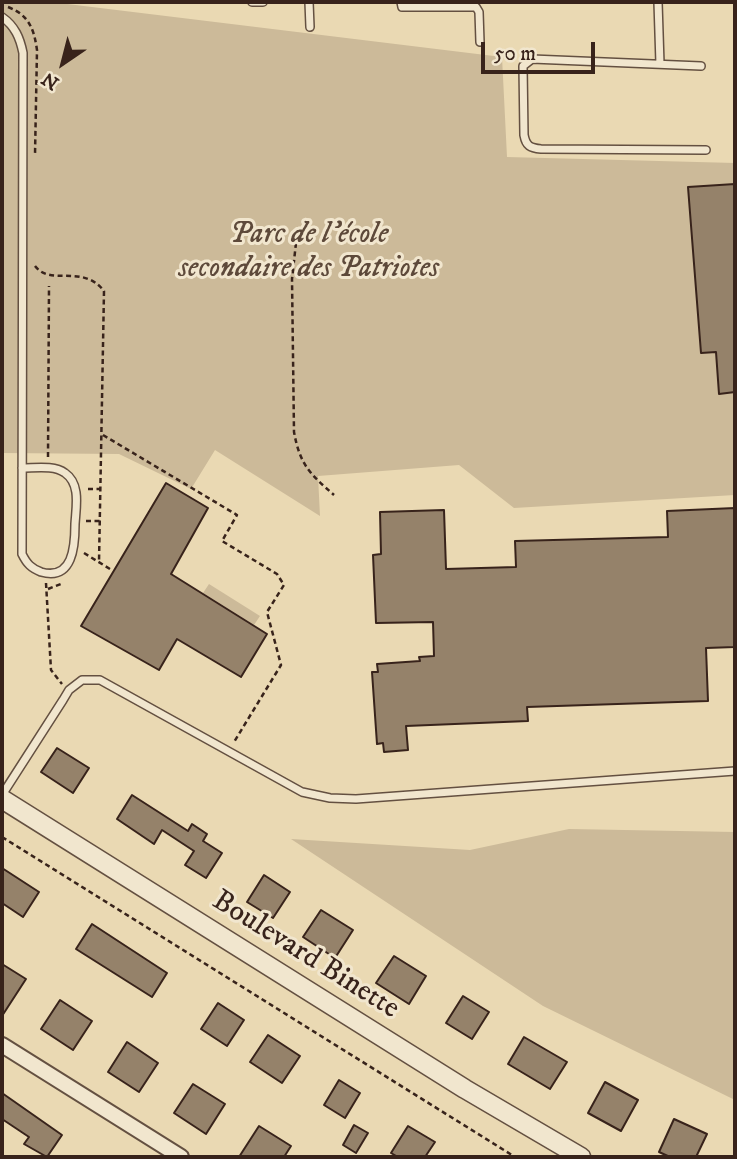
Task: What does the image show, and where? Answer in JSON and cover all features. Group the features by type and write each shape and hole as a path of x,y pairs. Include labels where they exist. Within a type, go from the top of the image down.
{"street":[{"name":"Boulevard Binette","path":"2,797 459,1085 581,1157"},
{"name":"Boulevard Binette","path":"2,811 466,1102 559,1157"},
{"path":"2,1045 181,1157"}],"lane":[{"path":"252,2 262,2"},
{"path":"309,2 310,27"},
{"path":"401,2 401,7 469,4 476,7 479,12 480,42"},
{"path":"658,2 660,64"},
{"path":"2,17 20,38 23,53 22,468 22,554 27,564 46,573 56,572 66,567 75,548 76,489 72,479 56,468 22,468"},
{"path":"701,66 531,59 523,66 524,135 526,144 531,148 541,149 706,149"},
{"path":"2,797 69,690 82,680 100,680 302,792 330,798 356,799 735,771"}],"path":[{"path":"2,5 22,13 32,24 35,36 35,156"},
{"path":"296,243 292,279 294,432 298,454 308,472 334,495"},
{"path":"34,263 36,269 43,274 90,278 104,291 99,562"},
{"path":"49,286 48,458 55,460"},
{"path":"103,435 237,515 222,541 277,574 283,581 284,584 267,612 281,665 229,752"},
{"path":"83,483 85,489 102,489"},
{"path":"84,553 110,569"},
{"path":"46,573 51,670 69,690"},
{"name":"Boulevard Binette","path":"2,837 515,1157"}],"green space":[{"name":"Parc de l'école secondaire des Patriotes","path":"2,2 51,2 502,57 507,157 735,163 735,495 514,508 459,465 318,476 320,516 215,450 191,489 119,454 2,453"},
{"path":"209,584 260,616 254,625 203,593"},
{"path":"569,829 735,832 735,1100 543,1006 291,839 470,850"}],"building":[{"path":"735,184 735,392 719,394 716,352 701,353 688,187"},
{"path":"166,483 208,508 171,574 267,634 241,677 177,639 159,670 81,626"},
{"path":"735,508 735,647 706,648 708,701 527,707 528,721 406,726 408,750 384,752 383,743 377,744 372,672 378,672 377,664 420,661 419,657 434,656 433,622 376,623 373,555 381,554 380,512 444,510 446,569 516,567 515,541 668,537 667,511"},
{"path":"57,748 89,768 73,793 41,772"},
{"path":"132,795 188,831 192,824 207,834 203,841 222,853 206,878 185,865 194,851 162,830 154,844 117,819"},
{"path":"2,868 39,892 23,917 2,903"},
{"path":"264,875 290,892 273,918 247,902"},
{"path":"321,910 353,930 335,958 303,937"},
{"path":"92,924 167,973 152,997 76,949"},
{"path":"394,956 426,976 409,1004 376,983"},
{"path":"2,964 26,979 2,1016"},
{"path":"463,996 489,1012 472,1039 446,1023"},
{"path":"60,1000 92,1021 73,1050 41,1029"},
{"path":"218,1003 244,1020 227,1046 201,1029"},
{"path":"268,1035 300,1056 282,1083 250,1062"},
{"path":"524,1037 567,1062 550,1089 508,1064"},
{"path":"127,1042 158,1063 139,1092 108,1072"},
{"path":"339,1080 360,1093 345,1118 324,1105"},
{"path":"605,1082 638,1100 621,1131 588,1113"},
{"path":"193,1084 225,1104 206,1134 174,1113"},
{"path":"2,1093 62,1135 47,1157 24,1144 29,1137 2,1119"},
{"path":"674,1119 707,1134 696,1157 670,1157 659,1152"},
{"path":"354,1125 368,1133 356,1153 343,1145"},
{"path":"259,1126 291,1146 284,1157 239,1157"},
{"path":"408,1126 435,1142 425,1157 398,1157 391,1153"}]}
